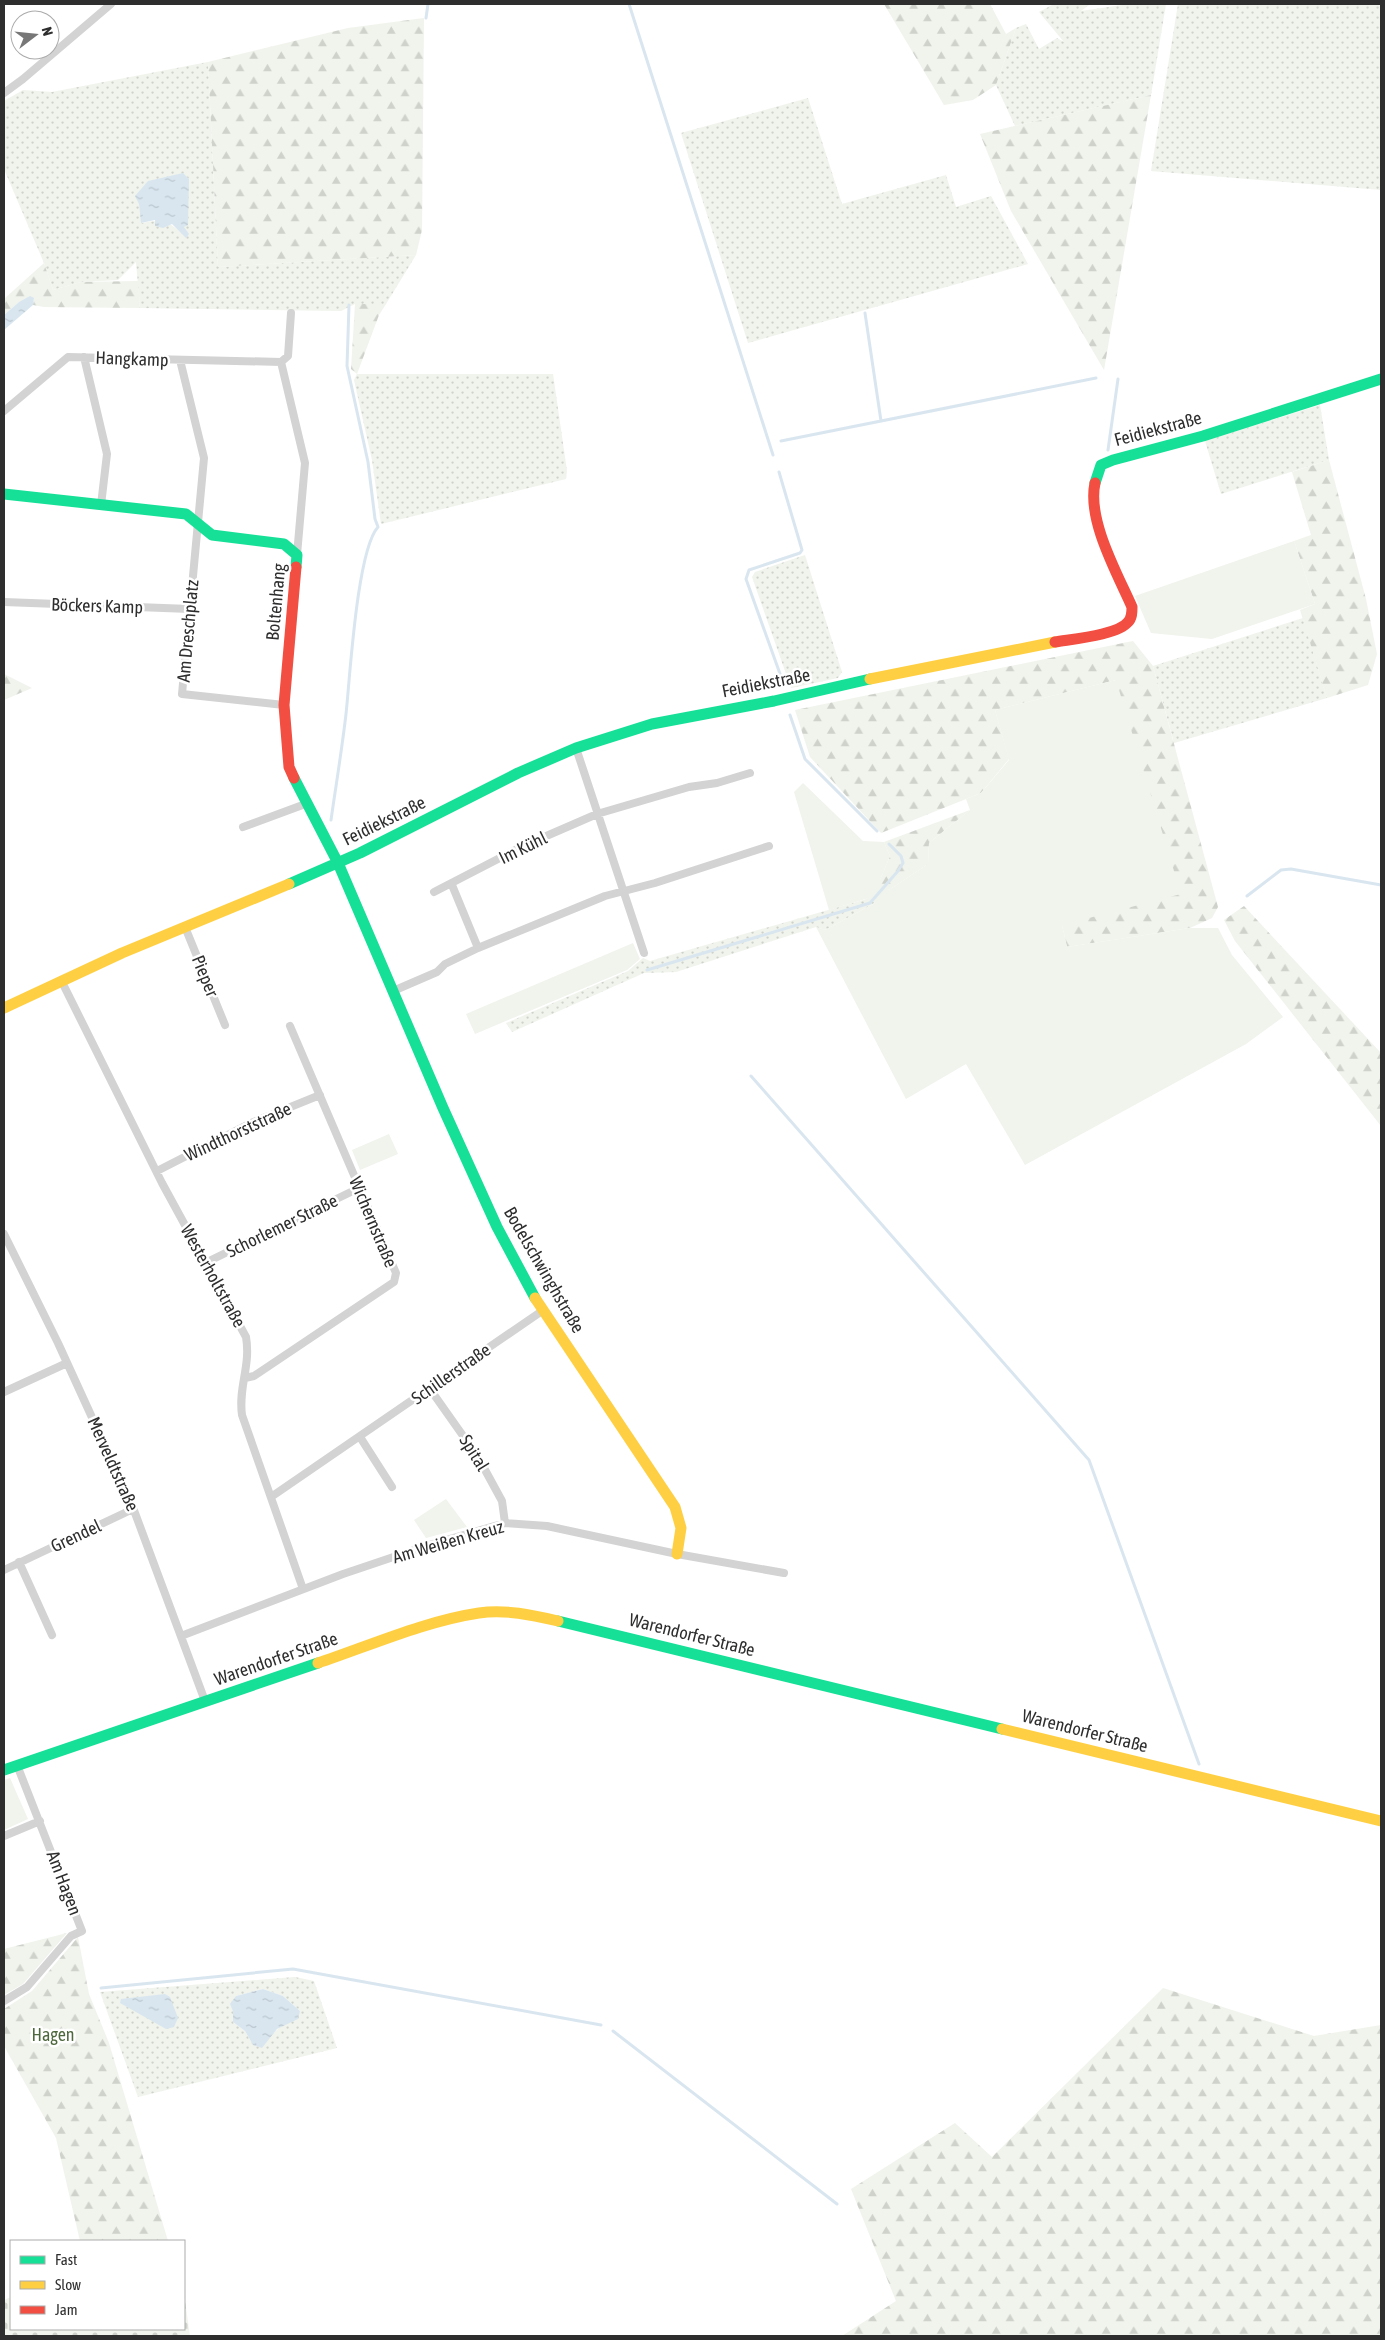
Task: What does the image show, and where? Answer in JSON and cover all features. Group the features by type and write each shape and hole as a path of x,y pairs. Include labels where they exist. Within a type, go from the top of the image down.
{"street":[{"path":"4,93 111,4"},
{"path":"291,314 288,356 281,362 305,463 297,555"},
{"path":"84,357 106,454 101,505"},
{"name":"Hangkamp","path":"4,411 66,358 281,362"},
{"name":"Am Dreschplatz","path":"180,360 204,458 182,694 284,706"},
{"name":"Feidiekstraße","path":"4,1008 61,980 338,863 518,773 576,748 652,724 688,716 774,701 861,681 1118,630 1128,624 1132,616 1132,607 1098,522 1094,499 1094,483 1101,465 1113,460 1203,436 1381,379"},
{"name":"Boltenhang","path":"4,494 186,514 212,535 284,544 297,555 284,706 289,767 338,863"},
{"name":"Böckers Kamp","path":"4,602 190,609"},
{"path":"576,748 644,953"},
{"name":"Im Kühl","path":"434,892 452,885 521,847 597,814 689,787 717,783 750,773"},
{"path":"244,827 308,802"},
{"path":"393,992 437,972 445,964 478,948 605,896 655,883 769,846"},
{"name":"Bodelschwinghstraße","path":"338,863 497,1227 542,1310 675,1506 680,1528 677,1554"},
{"path":"452,885 478,948"},
{"name":"Pieper","path":"185,927 225,1025"},
{"name":"Westerholtstraße","path":"61,980 204,1263 246,1337 249,1354 240,1400 242,1415 303,1589"},
{"name":"Wichernstraße","path":"245,1378 254,1376 394,1282 396,1273 290,1026"},
{"name":"Windthorststraße","path":"157,1171 251,1123 320,1095"},
{"name":"Schorlemer Straße","path":"204,1263 360,1188"},
{"name":"Merveldtstraße","path":"4,1234 67,1363 133,1509 205,1701"},
{"name":"Schillerstraße","path":"271,1497 542,1310"},
{"path":"4,1392 67,1363"},
{"name":"Spital","path":"430,1388 478,1457 502,1502 505,1524"},
{"path":"360,1437 392,1487"},
{"name":"Grendel","path":"4,1570 133,1509"},
{"name":"Am Weißen Kreuz","path":"181,1636 303,1589 429,1545 505,1524 547,1526 677,1554 784,1574"},
{"path":"19,1562 52,1634"},
{"name":"Warendorfer Straße","path":"4,1770 444,1621 479,1613 506,1612 563,1622 1381,1821"},
{"name":"Am Hagen","path":"4,2001 27,1987 71,1936 82,1931 17,1765"},
{"path":"4,1836 40,1821"}],"green space":[{"path":"884,4 990,4 1006,34 1016,28 996,85 973,100 944,105"},
{"path":"1054,4 1089,5 1081,11 1129,4 1166,4 1151,95 1015,126 996,85 1016,28 1026,24 1039,49 1057,38 1064,42 1039,12"},
{"path":"1178,4 1381,4 1381,190 1151,171"},
{"path":"424,18 422,230 416,255 218,267 208,62 348,28"},
{"path":"208,62 218,267 416,255 386,304 355,304 341,311 140,308 136,262 118,280 81,282 53,290 44,263 4,169 4,101 23,90 52,92","holes":["139,204 184,227 186,237 166,222 142,223"]},
{"path":"1151,95 1104,370 1011,211 980,134"},
{"path":"808,98 842,204 946,175 956,207 991,196 1028,264 748,343 681,133"},
{"path":"44,263 53,290 81,282 138,281 140,308 44,307 33,305 34,298 19,302 4,315 4,299"},
{"path":"355,304 386,304 379,315 357,374 351,369"},
{"path":"357,374 553,374 567,471 566,479 381,524 372,460 354,380"},
{"path":"1320,405 1329,460 1221,494 1205,441"},
{"path":"1329,460 1366,599 1377,654 1368,685 1327,698 1300,610 1315,604 1294,541 1311,535 1292,472"},
{"path":"1294,541 1315,604 1212,639 1151,633 1135,596"},
{"path":"805,555 842,672 838,678 791,688 752,577 755,572"},
{"path":"1303,618 1327,698 1174,743 1153,666"},
{"path":"1133,641 1153,666 1218,907 1212,918 1190,928 1067,947 1062,925 1116,680 995,710 1009,759 981,793 881,833 810,757 795,710"},
{"path":"4,674 32,688 4,700"},
{"path":"1116,680 1181,894 1062,925 1067,947 1190,928 1218,928 1232,955 1283,1017 1246,1044 1025,1165 966,1064 906,1099 816,927 825,930 875,903 869,898 829,910 794,792 803,783 863,841 884,842 890,856 880,880 880,886 889,890 928,864 929,843 970,810 966,799 981,793 1009,760 995,710"},
{"path":"970,810 929,843 928,864 889,890 880,887 880,880 890,856 884,842"},
{"path":"870,898 875,903 825,930 816,927 676,972 644,973 512,1032 506,1023 628,971 643,958 650,961"},
{"path":"1244,906 1381,1053 1381,1126 1235,941 1224,920"},
{"path":"633,943 640,959 627,970 475,1034 466,1014"},
{"path":"389,1134 398,1154 360,1170 352,1150"},
{"path":"446,1499 467,1527 426,1538 414,1520"},
{"path":"10,1778 28,1819 4,1830 4,1780"},
{"path":"67,1933 23,1984 4,1995 4,1949"},
{"name":"Hagen","path":"78,1937 89,1994 109,2043 168,2240 80,2240 56,2138 4,2046 4,2009 32,1991"},
{"path":"295,1977 314,1981 337,2048 138,2097 100,1992","holes":["263,1989 283,1996 300,2011 267,2038 253,2045 245,2031 233,2022 236,1996"]},
{"path":"1163,1988 1314,2036 1381,2025 1381,2335 842,2336 896,2301 851,2189 955,2123 992,2157"},
{"path":"10,2297 10,2330 185,2330 185,2301 190,2336 4,2336 4,2300"}],"water":[{"path":"183,173 189,179 188,225 184,227 189,234 186,238 172,224 163,228 155,226 155,220 141,223 139,204 135,196 148,181"},
{"path":"30,296 34,298 33,305 4,330 4,315 19,302"},
{"path":"263,1989 283,1996 300,2011 298,2019 277,2029 262,2048 253,2045 245,2031 233,2022 233,2011 230,2004 236,1996"},
{"path":"165,1994 170,1997 178,2018 174,2027 166,2029 120,2003 121,1999"}],"waterway":[{"path":"426,18 428,4"},
{"path":"629,4 773,455"},
{"path":"331,820 360,587 371,540 378,527 375,519 368,462 347,366 349,305"},
{"path":"865,313 881,421"},
{"path":"781,441 1096,378"},
{"path":"1108,450 1118,379"},
{"path":"779,472 802,550 800,553 749,570 746,579 784,685"},
{"path":"790,715 805,759 877,831"},
{"path":"647,970 870,903 903,863 901,856 889,844"},
{"path":"1247,896 1281,870 1291,869 1381,885"},
{"path":"751,1076 1089,1460 1199,1764"},
{"path":"101,1988 293,1969 601,2025"},
{"path":"613,2031 837,2204"}],"traffic: fast":[{"path":"1095,483 1101,465 1113,460 1203,436 1381,379"},
{"path":"4,494 186,514 212,535 284,544 297,555 296,567"},
{"path":"289,884 360,853 518,773 576,748 652,724 774,701 870,679"},
{"path":"294,778 338,863 443,1108 497,1227 535,1298"},
{"path":"558,1621 1002,1729"},
{"path":"4,1770 318,1663"}],"traffic: slow":[{"path":"870,679 1055,642"},
{"path":"4,1008 122,953 289,884"},
{"path":"535,1298 675,1507 681,1528 677,1554"},
{"path":"318,1663 418,1628 479,1613 509,1612 558,1621"},
{"path":"1002,1729 1381,1821"}],"traffic: jam":[{"path":"1055,642 1094,636 1115,630 1128,622 1131,617 1132,607 1099,530 1095,513 1095,483"},
{"path":"294,778 289,767 284,705 296,567"}]}
